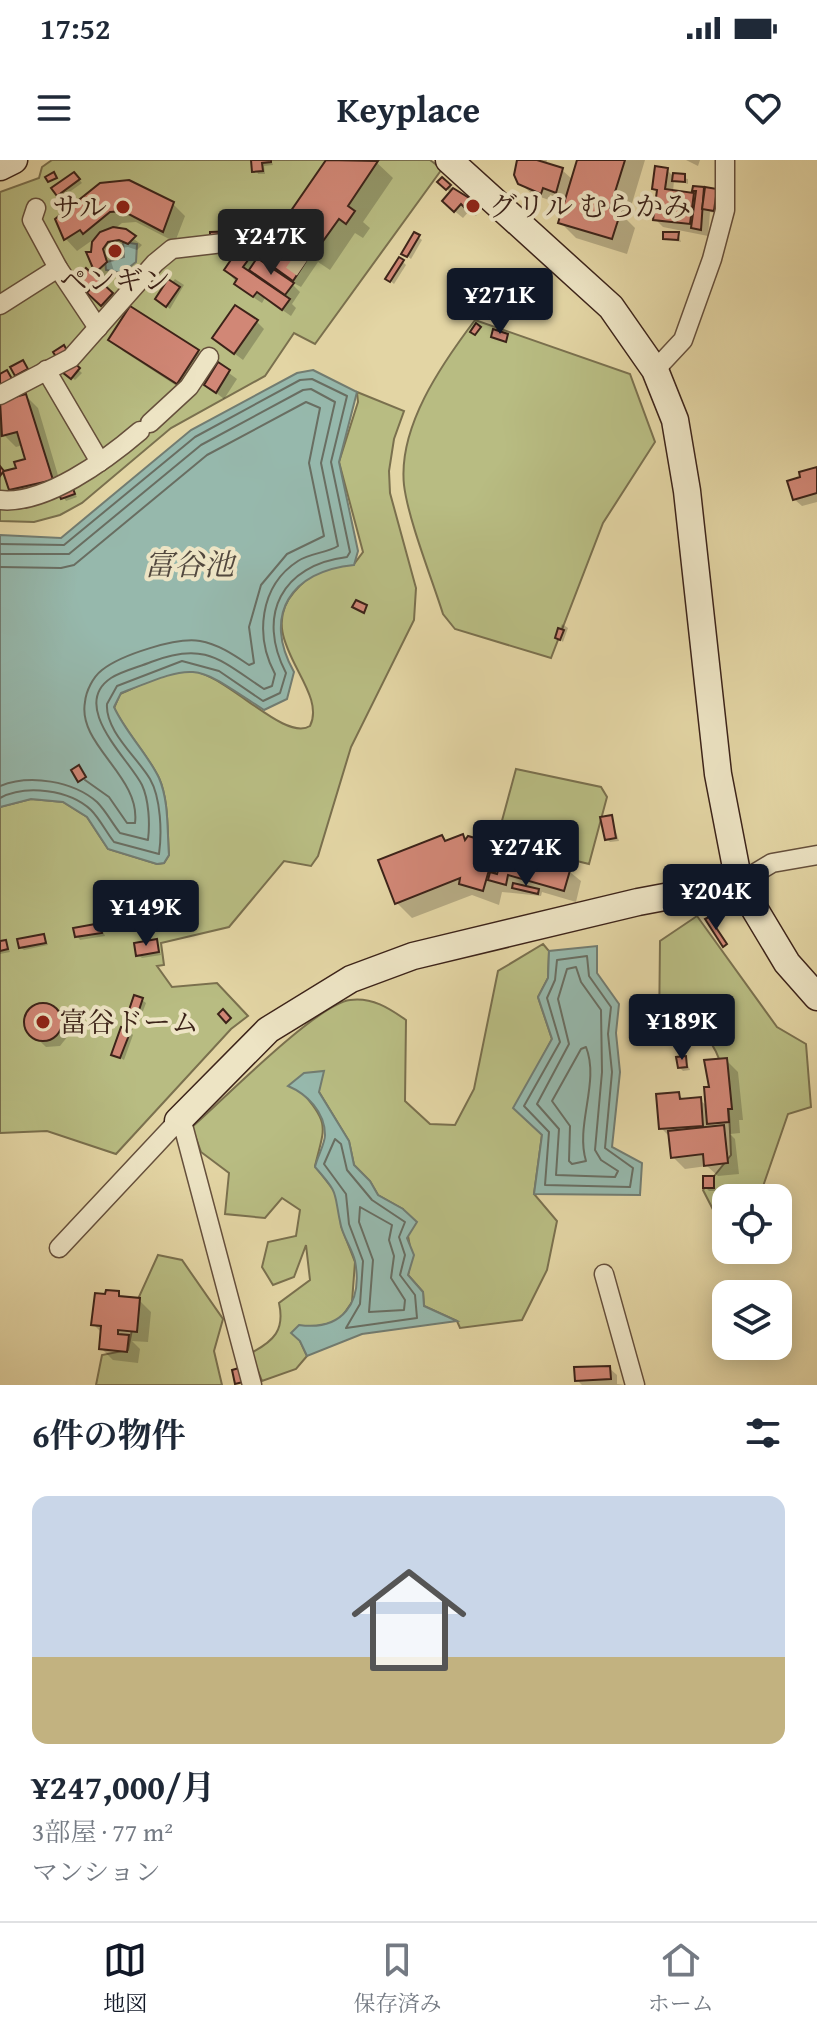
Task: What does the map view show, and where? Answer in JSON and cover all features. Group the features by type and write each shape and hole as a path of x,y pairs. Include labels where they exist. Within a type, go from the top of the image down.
{"street":[{"path":"0,167 14,160"},
{"path":"449,160 611,307 655,370 675,420 687,491 718,774 739,883 787,963 817,997"},
{"path":"655,370 683,340 712,259 725,210 725,160"},
{"path":"36,208 32,220 58,268 98,328"},
{"path":"0,395 71,358 172,249 249,240 269,245"},
{"path":"0,305 58,268"},
{"path":"0,500 29,499 100,462 189,387 209,357"},
{"path":"46,370 100,462"},
{"path":"59,1248 268,1030 351,979 413,956 638,902 739,883 772,863 817,855"},
{"path":"178,1121 184,1129 252,1385"},
{"path":"604,1274 635,1385"}],"green space":[{"path":"52,160 430,160 442,169 315,344 294,333 265,376 171,428 82,503 60,515 34,522 0,521 0,192 39,178 42,167"},
{"path":"475,320 630,374 655,442 603,523 551,658 455,629 443,614 406,499 404,463 415,419 436,377"},
{"path":"357,392 404,411 394,439 389,471 390,493 416,588 414,620 351,747 318,856 311,866 284,861 229,927 161,943 164,965 157,966 172,987 217,983 248,1016 231,1029 116,1154 47,1131 0,1133 0,807 31,799 63,802 87,817 108,849 157,864 164,863 169,855 162,787 154,769 114,708 120,694 161,676 185,670 216,680 284,724 298,728 310,726 313,711 310,696 286,645 282,627 284,610 294,592 307,580 328,569 354,564 363,552 339,462 358,402"},
{"path":"516,769 601,787 607,797 589,864 512,845 500,828"},
{"path":"697,916 777,1027 806,1044 811,1107 788,1114 764,1184 712,1184 712,1208 703,1190 731,1155 725,1079 711,1043 700,1032 684,1027 659,1034 660,941"},
{"path":"543,944 549,951 548,978 538,997 552,1039 536,1069 542,1135 534,1194 557,1221 547,1270 522,1320 460,1328 457,1321 424,1306 423,1292 408,1275 410,1250 403,1209 378,1195 370,1181 354,1165 349,1141 319,1092 301,1091 317,1111 323,1127 315,1166 339,1197 341,1226 355,1262 352,1302 339,1321 315,1327 300,1341 307,1356 296,1369 262,1381 251,1353 276,1334 280,1321 279,1303 310,1280 306,1245 294,1277 273,1285 262,1267 268,1242 296,1236 300,1210 282,1198 265,1218 225,1214 229,1173 201,1152 192,1127 293,1035 335,1006 350,1000 380,1004 406,1020 405,1101 430,1124 455,1125 474,1089 498,971"},
{"path":"158,1255 182,1260 223,1319 214,1351 222,1385 96,1385 102,1355 128,1350 138,1299"}],"water":[{"path":"123,242 137,244 136,262 122,273 106,270 105,259 107,262 124,257"},
{"name":"富谷池","path":"313,370 357,392 339,462 358,551 354,565 314,576 299,586 288,599 282,615 281,632 294,672 287,699 264,710 222,683 195,672 167,676 121,693 114,707 154,769 162,787 169,855 164,863 157,864 108,849 87,817 63,802 31,799 0,807 0,535 61,538 191,430 297,373"},
{"path":"597,946 597,973 619,1004 616,1033 620,1072 612,1147 642,1163 640,1195 534,1194 542,1135 513,1108 552,1039 538,997 548,978 549,951"},
{"path":"324,1071 319,1092 349,1141 354,1165 370,1181 378,1195 403,1209 417,1222 407,1238 414,1255 408,1275 423,1292 424,1306 457,1321 362,1334 307,1356 300,1341 291,1333 299,1325 314,1326 338,1318 352,1301 357,1276 355,1261 342,1230 335,1195 315,1167 325,1139 322,1119 308,1099 288,1086 304,1073"}],"building":[{"path":"251,160 271,162 262,163 263,171 252,172"},
{"path":"326,160 378,161 348,206 355,211 346,224 339,219 313,255 277,231"},
{"path":"517,160 537,160 563,168 556,193 543,188 541,194 518,184 514,175"},
{"path":"577,160 625,160 610,208 621,211 612,239 558,223"},
{"path":"655,166 668,168 665,189 694,193 690,224 653,220 657,190 652,189"},
{"path":"54,172 57,178 48,182 45,177"},
{"path":"74,172 80,179 57,196 51,188"},
{"path":"673,173 685,174 685,182 672,181"},
{"path":"442,177 451,185 446,190 437,182"},
{"name":"サル","path":"129,180 174,202 163,232 123,211 110,212 83,234 80,230 64,240 55,219 100,183"},
{"path":"693,186 704,187 701,230 691,228 696,191 692,191"},
{"path":"705,187 717,189 714,211 702,209"},
{"path":"453,188 474,201 467,210 461,204 454,212 442,201"},
{"path":"249,217 258,224 249,236 240,229"},
{"path":"113,227 126,229 136,236 128,244 119,240 108,242 103,249 107,262 95,273 86,252 91,252 92,242 100,232"},
{"path":"239,231 240,240 210,241 210,232"},
{"path":"414,232 420,235 407,257 401,254"},
{"path":"663,232 679,232 678,240 663,239"},
{"path":"278,233 310,255 293,281 261,258"},
{"path":"239,248 251,256 243,267 290,299 282,310 257,292 253,297 234,284 237,279 224,270"},
{"path":"399,257 404,260 390,282 385,279"},
{"path":"257,258 294,283 285,295 249,270"},
{"path":"86,268 113,293 101,306 87,293 90,289 78,277"},
{"path":"168,279 180,287 166,307 155,299"},
{"path":"235,305 258,320 234,354 212,338"},
{"path":"130,306 199,350 177,384 108,340"},
{"path":"476,323 481,327 475,335 470,332"},
{"path":"493,329 508,334 506,342 491,337"},
{"path":"64,345 69,354 58,360 53,352"},
{"path":"23,360 28,369 15,376 10,367"},
{"path":"72,361 80,368 71,379 62,372"},
{"path":"218,362 230,370 216,393 204,385"},
{"path":"7,370 12,379 0,386 0,374"},
{"path":"26,394 53,480 9,490 3,472 0,476 0,466 4,471 16,468 14,462 25,459 17,432 2,436 0,401"},
{"path":"817,467 817,493 793,500 787,481 800,477 799,472"},
{"path":"72,486 75,494 61,499 58,492"},
{"path":"356,600 367,605 364,613 352,607"},
{"path":"558,628 564,630 560,640 555,638"},
{"path":"79,765 86,777 78,782 71,770"},
{"path":"612,815 616,838 605,840 600,817"},
{"path":"463,834 465,840 468,836 503,846 495,872 489,870 483,891 459,884 460,878 395,904 378,860 442,835 445,841"},
{"path":"520,848 555,857 554,863 571,867 564,891 508,875 506,885 488,880 490,872 497,874 502,857 507,859 510,849 519,852"},
{"path":"513,883 539,889 538,894 512,888"},
{"path":"709,917 727,944 723,947 705,919"},
{"path":"101,923 102,933 75,937 73,928"},
{"path":"44,934 46,943 19,948 17,939"},
{"path":"157,939 159,952 136,956 134,943"},
{"path":"6,940 8,949 0,951 0,941"},
{"path":"134,995 143,998 134,1025 125,1022"},
{"name":"富谷ドーム","path":"43,1003 56,1009 62,1022 56,1035 43,1041 30,1035 24,1022 30,1009"},
{"path":"223,1009 231,1018 226,1023 218,1014"},
{"path":"121,1027 131,1030 120,1058 111,1055"},
{"path":"686,1056 687,1067 678,1068 676,1057"},
{"path":"727,1058 732,1109 728,1109 729,1122 707,1124 704,1087 709,1087 704,1060"},
{"path":"679,1092 680,1099 701,1097 703,1126 659,1129 656,1094"},
{"path":"724,1125 728,1163 704,1166 703,1154 671,1158 668,1131"},
{"path":"703,1176 714,1176 712,1188 703,1188"},
{"path":"106,1290 119,1291 119,1296 140,1298 137,1332 118,1330 118,1334 129,1335 127,1352 99,1349 101,1326 91,1325 95,1293 105,1294"},
{"path":"610,1366 611,1379 575,1381 574,1367"},
{"path":"239,1368 243,1382 235,1384 232,1370"}],"tunnel":[{"path":"269,245 302,268"}],"place":[{"name":"グリル むらかみ","path":"473,206"},
{"name":"サル","path":"123,207"},
{"name":"ペンギン","path":"115,251"},
{"name":"富谷ドーム","path":"43,1022"}]}
